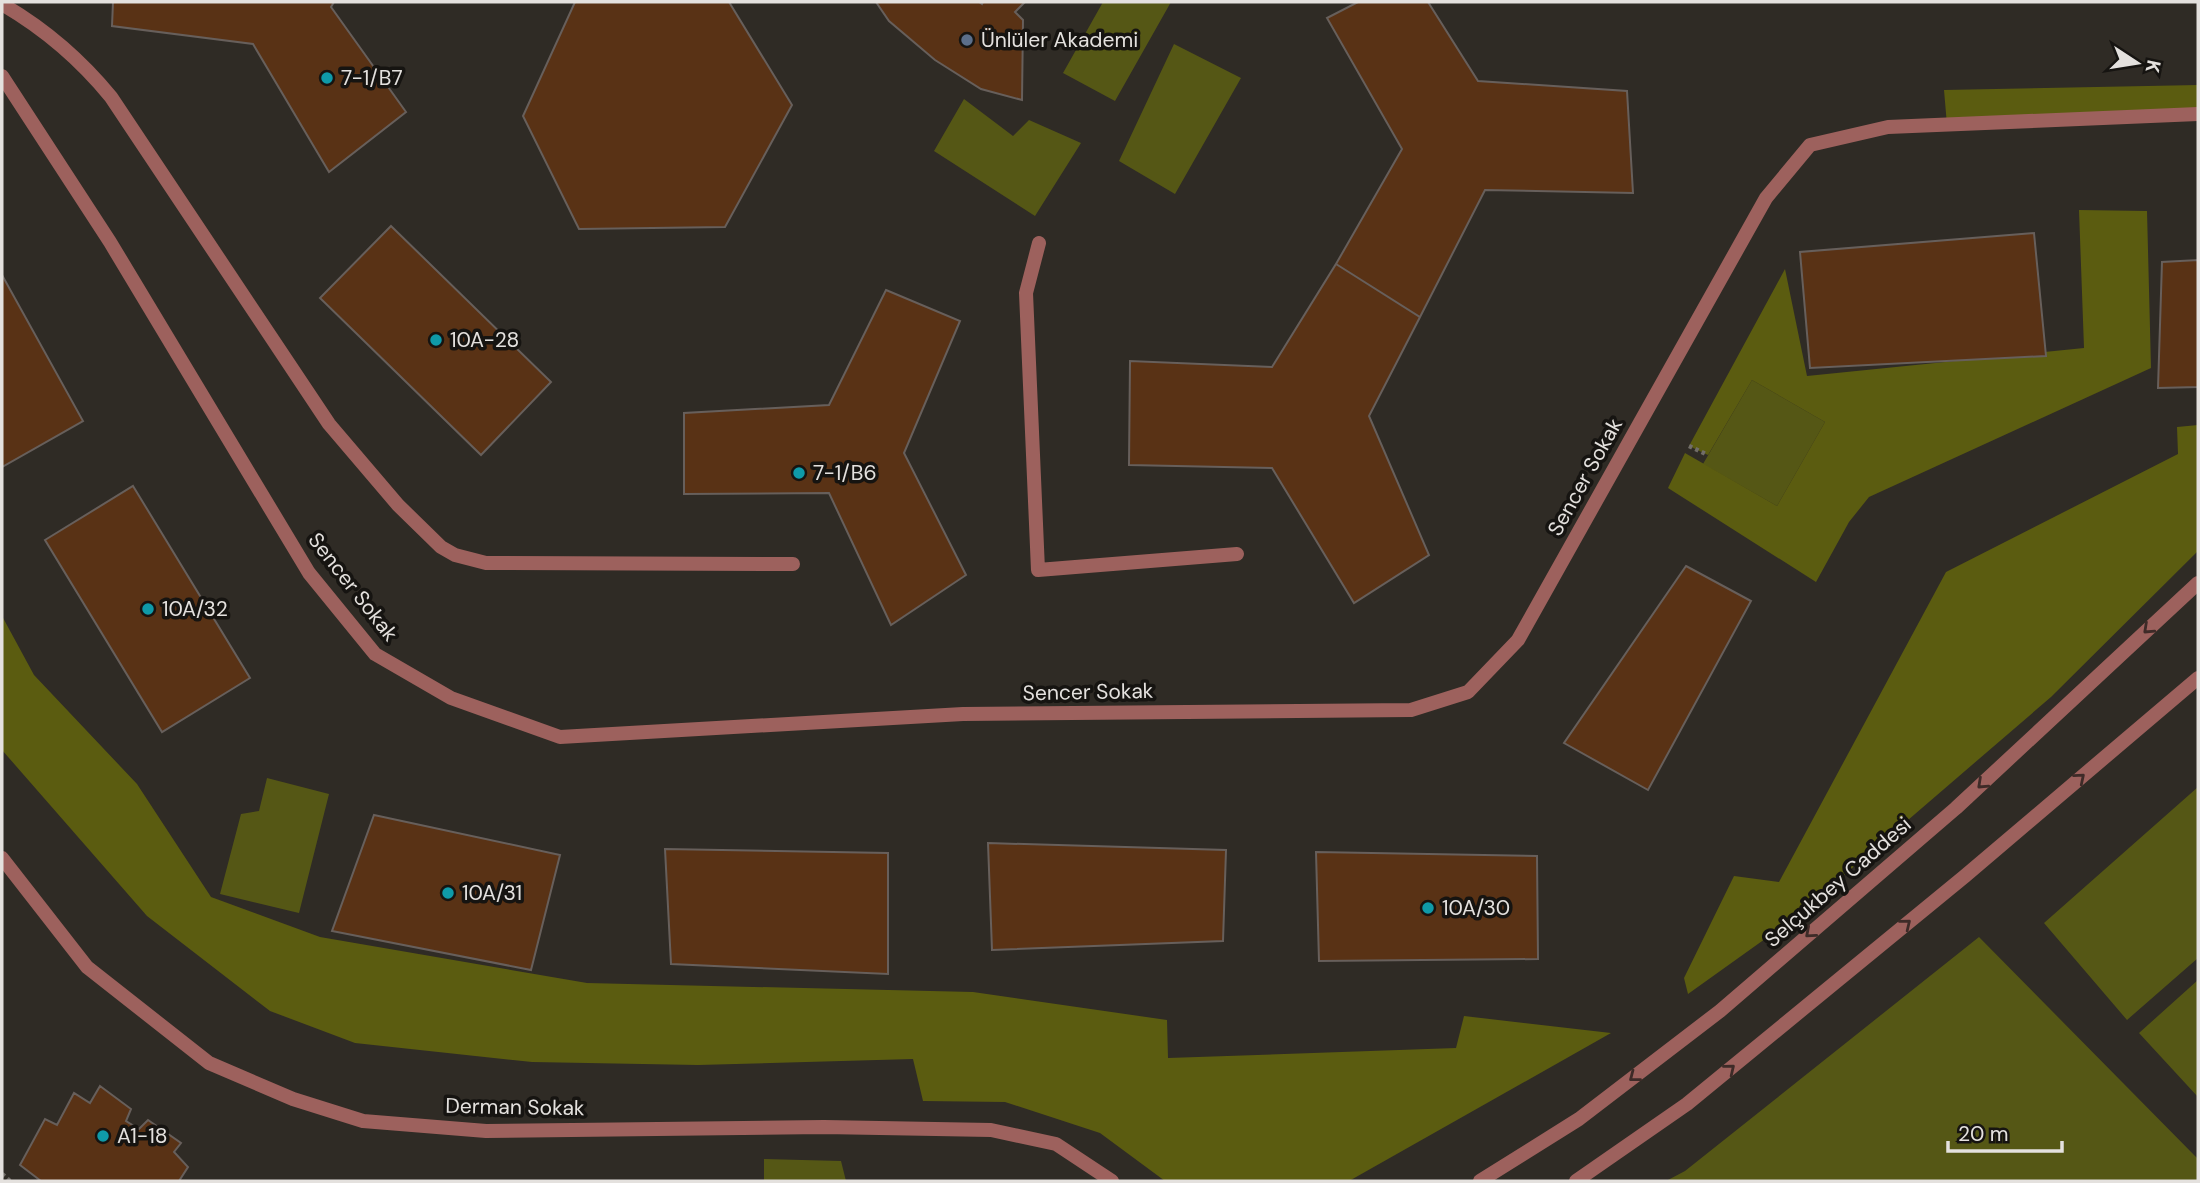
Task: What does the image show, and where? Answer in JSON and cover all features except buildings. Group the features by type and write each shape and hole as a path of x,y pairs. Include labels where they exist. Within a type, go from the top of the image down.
{"street":[{"path":"2,5 39,27 90,71 111,97 329,424 398,505 441,547 455,555 486,563 793,564"},
{"name":"Sencer Sokak","path":"2,76 110,242 309,573 375,654 451,698 560,737 963,714 1411,710 1468,692 1518,640 1766,198 1810,145 1888,127 2198,114"},
{"path":"1039,243 1026,293 1038,570 1237,554"},
{"name":"Selçukbey Caddesi","path":"1480,1181 1579,1119 1720,1011 1956,808 2198,583"},
{"path":"1576,1181 1687,1104 1965,876 2198,678"},
{"name":"Derman Sokak","path":"2,858 87,967 209,1063 293,1099 363,1121 486,1131 824,1127 991,1130 1056,1144 1112,1181"}],"path":[{"path":"1689,446 1708,455"},
{"path":"2,1174 10,1181"}],"shaded area":[{"path":"1103,2 1171,2 1115,101 1063,73"},
{"path":"1174,44 1241,78 1175,194 1119,161"},
{"path":"2198,85 2198,114 1947,125 1944,90"},
{"path":"964,99 1013,136 1029,120 1081,143 1035,216 934,151"},
{"path":"2079,210 2147,211 2151,368 1869,497 1849,522 1816,582 1668,488 1685,453 1777,506 1825,422 1752,380 1708,455 1689,446 1785,269 1807,376 2084,348"},
{"path":"1752,380 1825,422 1777,506 1703,464"},
{"path":"2198,425 2198,551 2051,697 1793,919 1688,994 1684,978 1734,876 1779,882 1946,572 2178,454 2177,427"},
{"path":"2,616 34,675 137,784 211,897 320,937 587,983 973,992 1167,1020 1168,1058 1456,1048 1464,1016 1611,1033 1349,1181 1165,1181 1100,1133 1005,1102 923,1101 913,1059 698,1065 532,1062 355,1043 270,1011 147,916 2,750"},
{"path":"267,778 329,794 299,913 220,894 241,814 259,811"},
{"path":"2198,787 2198,958 2127,1020 2044,923"},
{"path":"1979,937 2198,1159 2198,1181 1666,1181 1685,1171"},
{"path":"2198,980 2198,1097 2139,1033"},
{"path":"764,1159 841,1161 846,1181 764,1181"}],"place":[{"name":"Ünlüler Akademi","path":"967,40"},
{"name":"7-1/B7","path":"327,78"},
{"name":"10A-28","path":"436,340"},
{"name":"7-1/B6","path":"799,473"},
{"name":"10A/32","path":"148,609"},
{"name":"10A/31","path":"448,893"},
{"name":"10A/30","path":"1428,908"},
{"name":"A1-18","path":"103,1136"}]}
